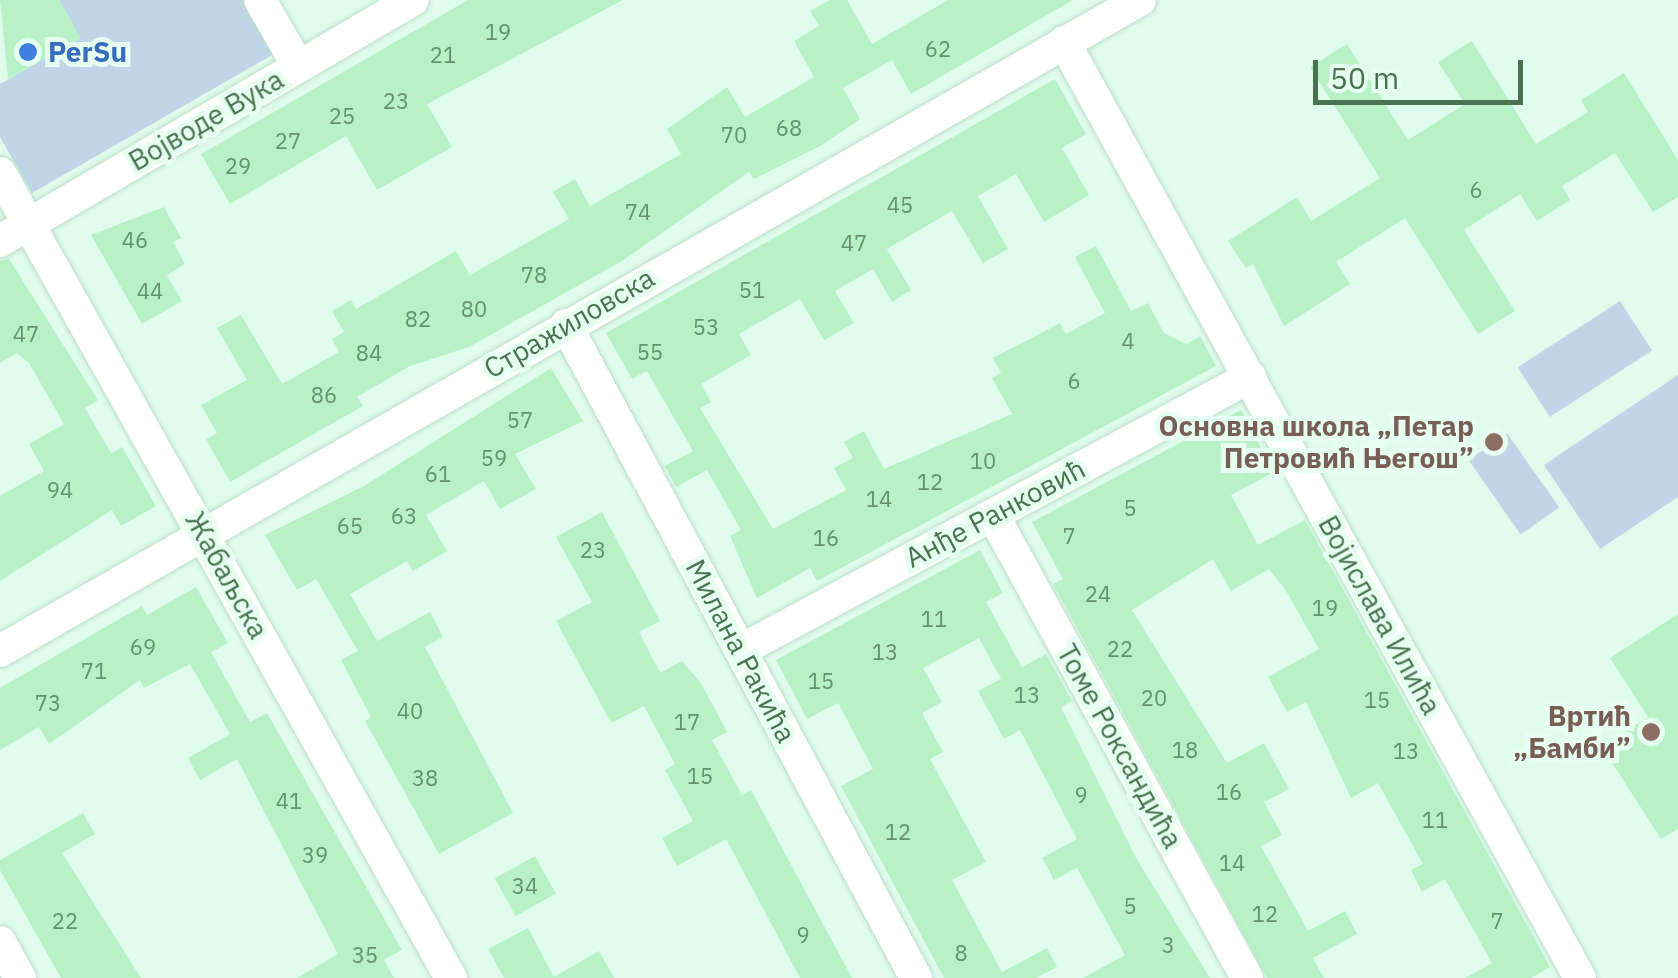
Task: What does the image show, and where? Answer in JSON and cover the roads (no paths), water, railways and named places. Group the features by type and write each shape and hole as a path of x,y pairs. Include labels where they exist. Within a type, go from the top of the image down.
{"street":[{"path":"260,0 298,66"},
{"name":"Војводе Вука","path":"0,241 413,0"},
{"name":"Стражиловска","path":"0,651 1140,0"},
{"name":"Војислава Илића","path":"1064,42 1580,978"},
{"name":"Жабаљска","path":"0,173 450,978"},
{"name":"Милана Ракића","path":"566,325 916,978"},
{"name":"Анђе Ранковић","path":"741,650 1250,377"},
{"name":"Томе Роксандића","path":"993,514 1247,978"},
{"path":"0,942 20,978"}],"place":[{"name":"PerSu","path":"28,52"},
{"name":"Основна школа „Петар Петровић Његош”","path":"1494,442"},
{"name":"Вртић „Бамби”","path":"1651,732"}]}
